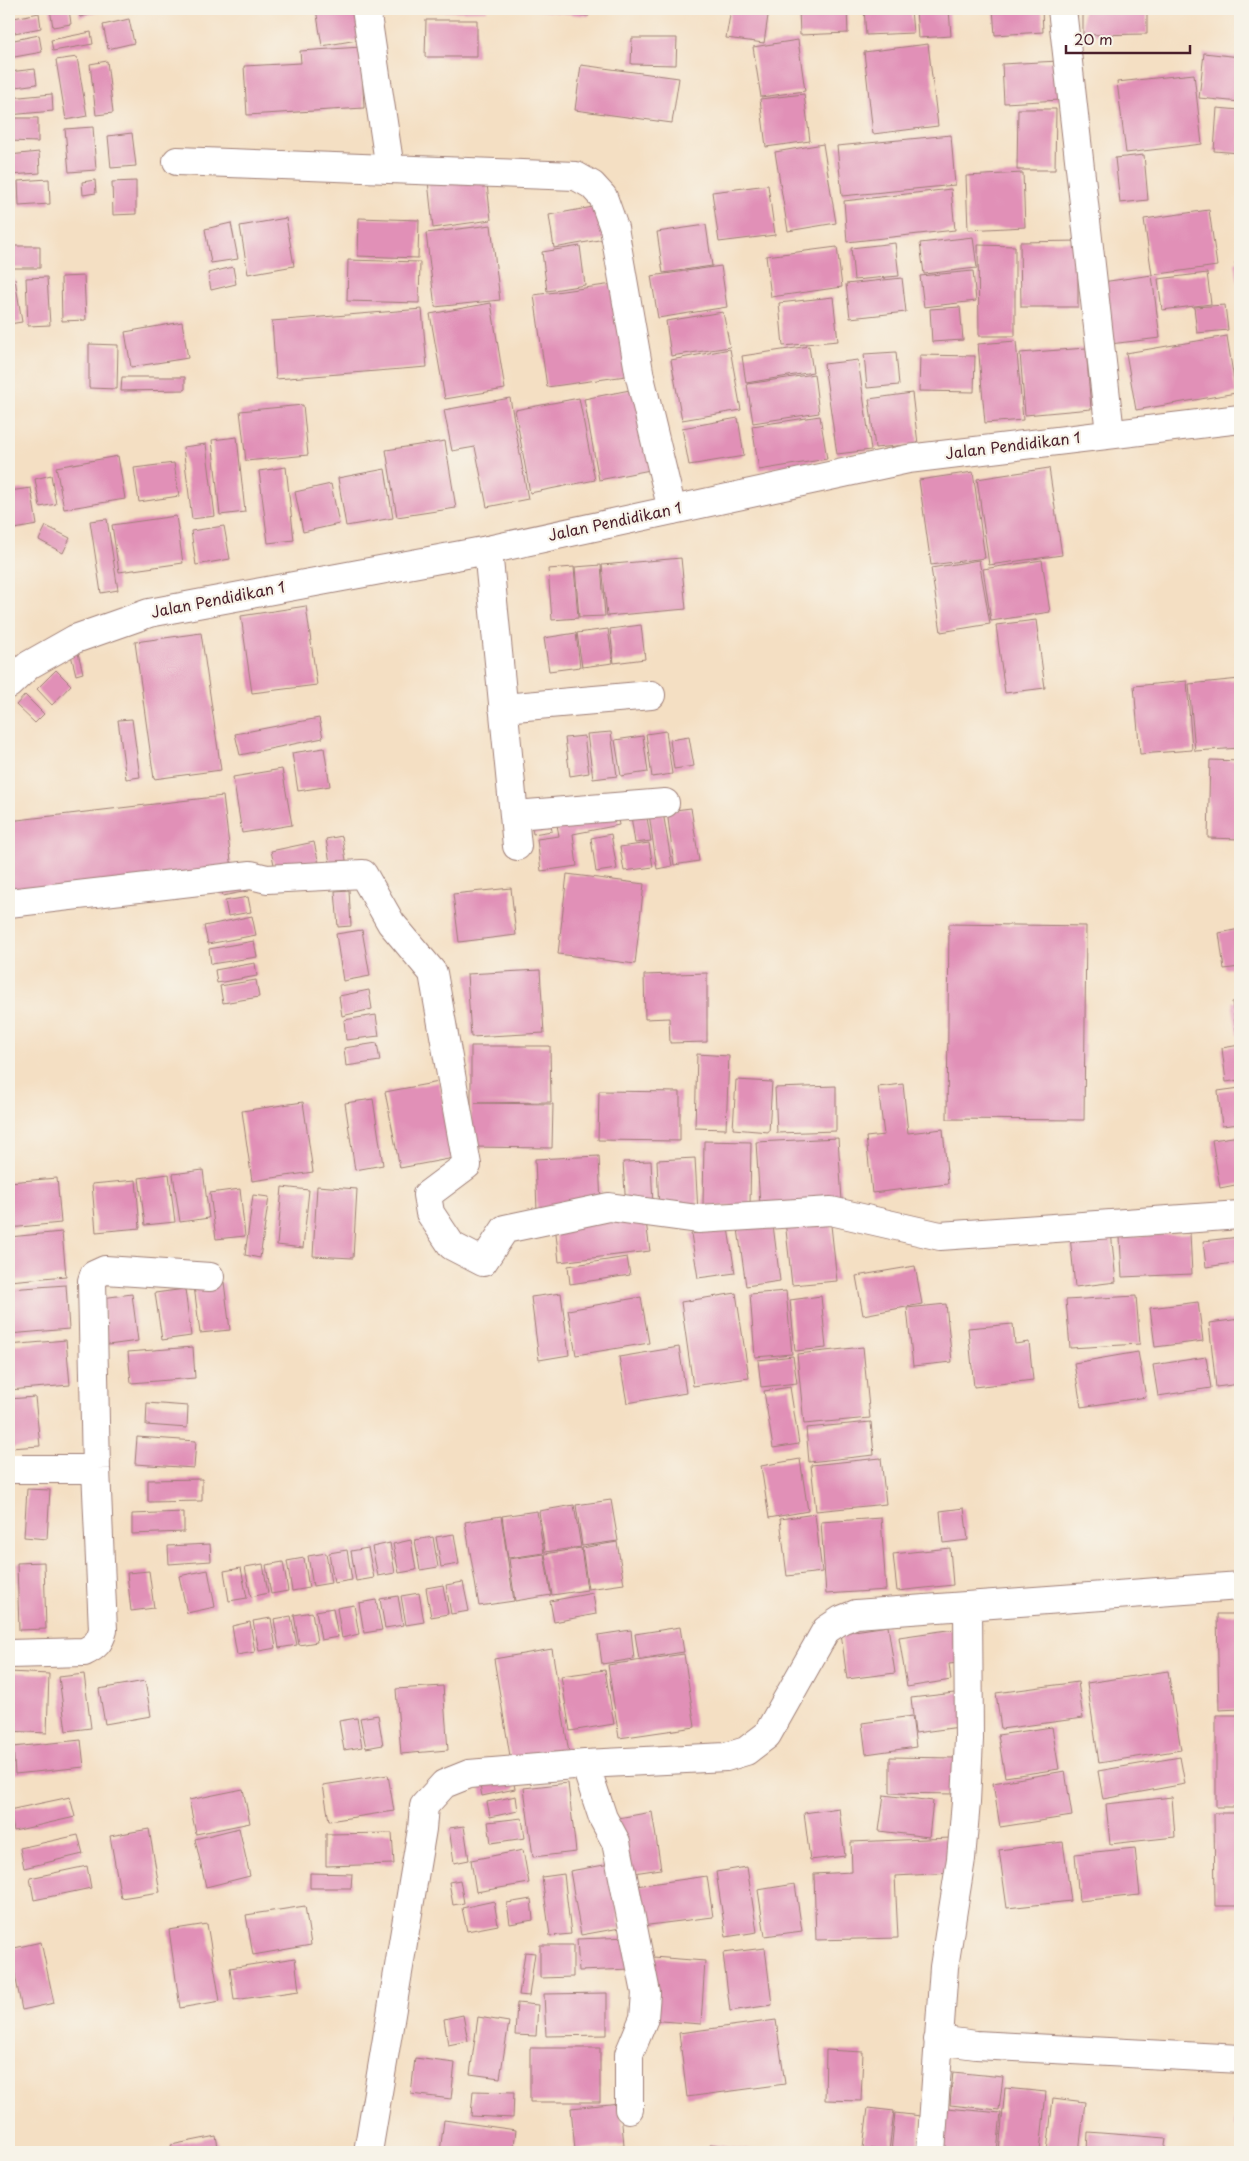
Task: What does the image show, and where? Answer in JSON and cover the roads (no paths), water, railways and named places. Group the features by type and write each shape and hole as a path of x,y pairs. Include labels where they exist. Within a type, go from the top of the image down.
{"street":[{"path":"366,9 390,169"},
{"path":"1062,9 1110,434"},
{"path":"177,161 576,176 592,185 603,197 614,228 640,376 672,510"},
{"name":"Jalan Pendidikan 1","path":"9,684 29,665 75,639 149,613 488,550 908,459 1240,419"},
{"path":"488,550 517,846"},
{"path":"503,708 651,694"},
{"path":"515,815 665,804"},
{"path":"9,902 251,875 266,879 363,874 391,923 433,973 467,1165 427,1195 430,1213 452,1246 483,1262 506,1229 609,1207 698,1219 830,1211 940,1236 1240,1215"},
{"path":"9,1654 84,1652 93,1648 101,1639 103,1630 96,1469 92,1281 94,1275 105,1270 210,1278"},
{"path":"9,1469 96,1469"},
{"path":"368,2152 422,1829 424,1806 444,1784 469,1774 585,1764 726,1757 746,1751 767,1735 826,1630 841,1620 856,1614 1240,1586"},
{"path":"931,2152 944,1967 962,1859 966,1802 970,1739 968,1606"},
{"path":"585,1764 603,1818 616,1842 646,1993 644,2018 630,2054 629,2109"},
{"path":"938,2040 976,2045 1240,2060"}]}
